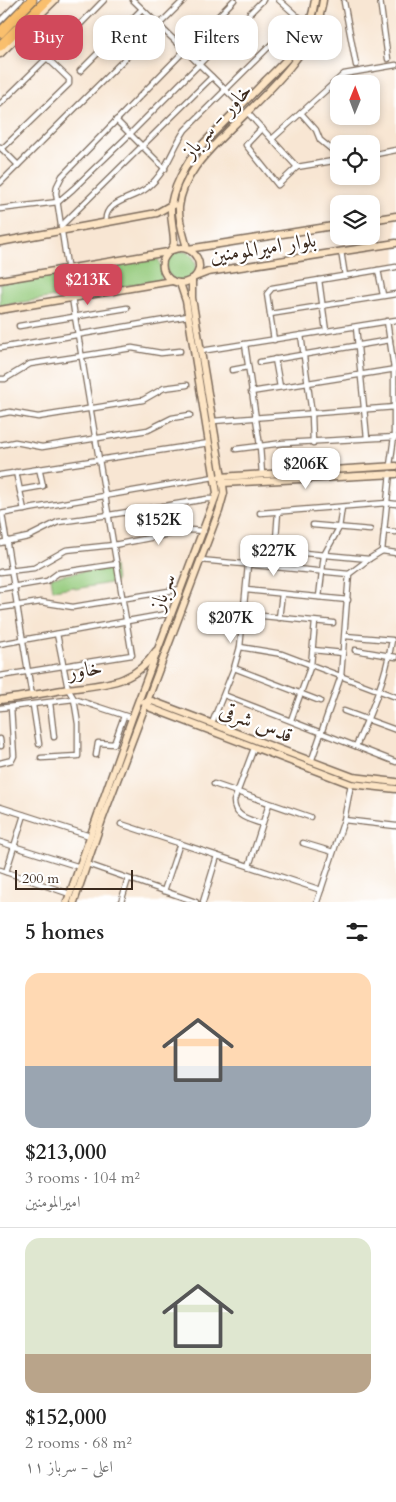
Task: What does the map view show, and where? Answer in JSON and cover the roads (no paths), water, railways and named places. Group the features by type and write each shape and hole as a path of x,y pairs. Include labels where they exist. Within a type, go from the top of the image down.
{"highway":[{"path":"2,35 32,0"},
{"path":"2,35 47,0"}],"street":[{"path":"2,35 21,0"},
{"path":"0,54 55,0"},
{"path":"83,21 104,0"},
{"path":"165,18 184,0"},
{"path":"219,15 234,0"},
{"path":"0,209 58,202 130,134 263,0"},
{"path":"279,0 297,15"},
{"name":"خاور - سرباز","path":"311,15 315,0"},
{"name":"خاور - سرباز","path":"179,205 182,194 197,163 298,58 312,35 323,0"},
{"path":"380,0 388,59"},
{"path":"135,1 148,15"},
{"path":"344,2 356,65"},
{"path":"80,71 142,9"},
{"path":"165,32 175,41"},
{"path":"106,222 106,213 111,207 117,202 132,197 147,188 165,169 176,142 185,130 268,48"},
{"path":"0,676 132,655 67,268 57,186 62,176 175,59"},
{"path":"0,104 45,60"},
{"path":"18,165 1,148 69,84 69,79 49,60"},
{"path":"0,182 123,60"},
{"path":"195,60 241,106"},
{"name":"خاور - سرباز","path":"170,251 174,243 171,205 174,192 193,155 285,60"},
{"path":"272,140 344,74 396,65"},
{"path":"62,228 212,77"},
{"path":"247,112 298,167"},
{"path":"301,113 316,130 320,140 330,148"},
{"path":"116,120 165,169"},
{"path":"262,128 246,145 278,185 298,167 330,161"},
{"path":"380,153 396,150"},
{"path":"0,242 62,228 157,213 171,205 179,205 188,249"},
{"path":"380,219 396,216"},
{"name":"بلوار امیرالمومنین","path":"188,249 330,226"},
{"name":"بلوار امیرالمومنین","path":"193,278 208,272 396,243"},
{"path":"0,280 170,251 179,247 188,249 196,256 198,261 198,272 193,278 180,283 172,281 0,310"},
{"path":"170,251 165,257 163,268 164,274 172,281"},
{"path":"341,251 345,276"},
{"path":"274,340 267,294 272,288 396,267"},
{"path":"378,270 383,295"},
{"name":"سرباز","path":"68,902 90,836 99,819 197,559 222,502 223,480 192,298 193,278"},
{"path":"319,280 326,331"},
{"name":"سرباز","path":"74,902 132,718 143,701 160,644 181,589 197,559 215,499 215,480 188,316 180,283"},
{"path":"270,314 396,294"},
{"path":"19,326 127,308"},
{"path":"0,348 188,316"},
{"path":"194,353 396,320"},
{"path":"382,551 387,503 393,474 395,437 395,369 387,322"},
{"path":"356,327 367,438"},
{"path":"301,335 312,414 313,443"},
{"path":"260,362 390,340"},
{"path":"245,344 260,446 262,474"},
{"path":"0,380 30,364 132,348 160,353 180,351"},
{"path":"275,359 280,387"},
{"path":"232,370 248,367"},
{"path":"251,392 395,369"},
{"path":"0,414 10,412 38,417 143,400 164,388 187,385"},
{"path":"213,421 395,406"},
{"path":"0,445 15,442 42,447 148,430 172,418 190,415"},
{"path":"236,449 395,437"},
{"path":"0,475 209,443"},
{"path":"223,480 262,474 393,466"},
{"path":"20,490 43,486 39,468"},
{"path":"321,471 322,478"},
{"path":"16,472 24,510"},
{"path":"32,696 1,514 215,480 322,478 393,474"},
{"path":"0,543 28,537 58,522 207,498 215,499"},
{"path":"260,513 387,503 396,504"},
{"path":"319,597 324,555 339,528 342,507"},
{"path":"274,567 278,512"},
{"path":"313,525 370,530"},
{"path":"0,572 34,568 66,550 114,545 190,530 204,531"},
{"path":"384,531 396,532"},
{"path":"257,544 276,546"},
{"path":"197,559 349,574 382,551 396,552"},
{"path":"304,553 369,559"},
{"path":"0,589 47,581 58,574 117,564"},
{"path":"212,723 234,668 240,647 248,565"},
{"path":"311,762 341,676 349,574"},
{"path":"0,608 41,602 73,607 181,589"},
{"path":"246,590 348,600"},
{"path":"279,618 282,594"},
{"path":"0,644 172,613"},
{"path":"244,614 333,624"},
{"path":"291,720 311,665 316,622"},
{"path":"41,758 78,756 78,724 74,699 68,690 57,634"},
{"path":"345,636 392,640 379,691 356,746"},
{"name":"خاور","path":"0,700 109,684 130,677 147,664 160,644"},
{"path":"240,647 282,654 396,697"},
{"path":"313,650 343,653"},
{"path":"356,650 396,658"},
{"path":"234,668 320,701"},
{"path":"140,670 148,669 149,676"},
{"path":"224,695 396,762"},
{"path":"0,708 74,699 132,718"},
{"path":"143,701 151,708 254,748 292,758 352,781 396,789"},
{"name":"قدس شرقی","path":"143,701 152,701 212,723 292,758 311,762 352,781"},
{"path":"50,702 54,738"},
{"path":"33,705 39,744"},
{"path":"0,763 12,760 14,756 11,707"},
{"path":"344,711 396,730"},
{"path":"96,755 98,743 114,744 124,716"},
{"path":"0,739 0,746"},
{"path":"254,748 234,801 236,812 262,824"},
{"path":"352,781 396,782"},
{"path":"317,902 344,820 352,781"},
{"path":"214,784 310,817"},
{"path":"249,866 269,804"},
{"path":"0,806 90,836"},
{"path":"6,872 24,815"},
{"path":"344,820 396,826"},
{"path":"121,824 321,890"},
{"path":"0,842 80,867"},
{"path":"164,891 180,843"},
{"path":"303,843 333,852"},
{"path":"203,902 217,856"},
{"path":"87,864 195,902"},
{"path":"0,870 70,894"},
{"path":"121,902 128,879"}]}
